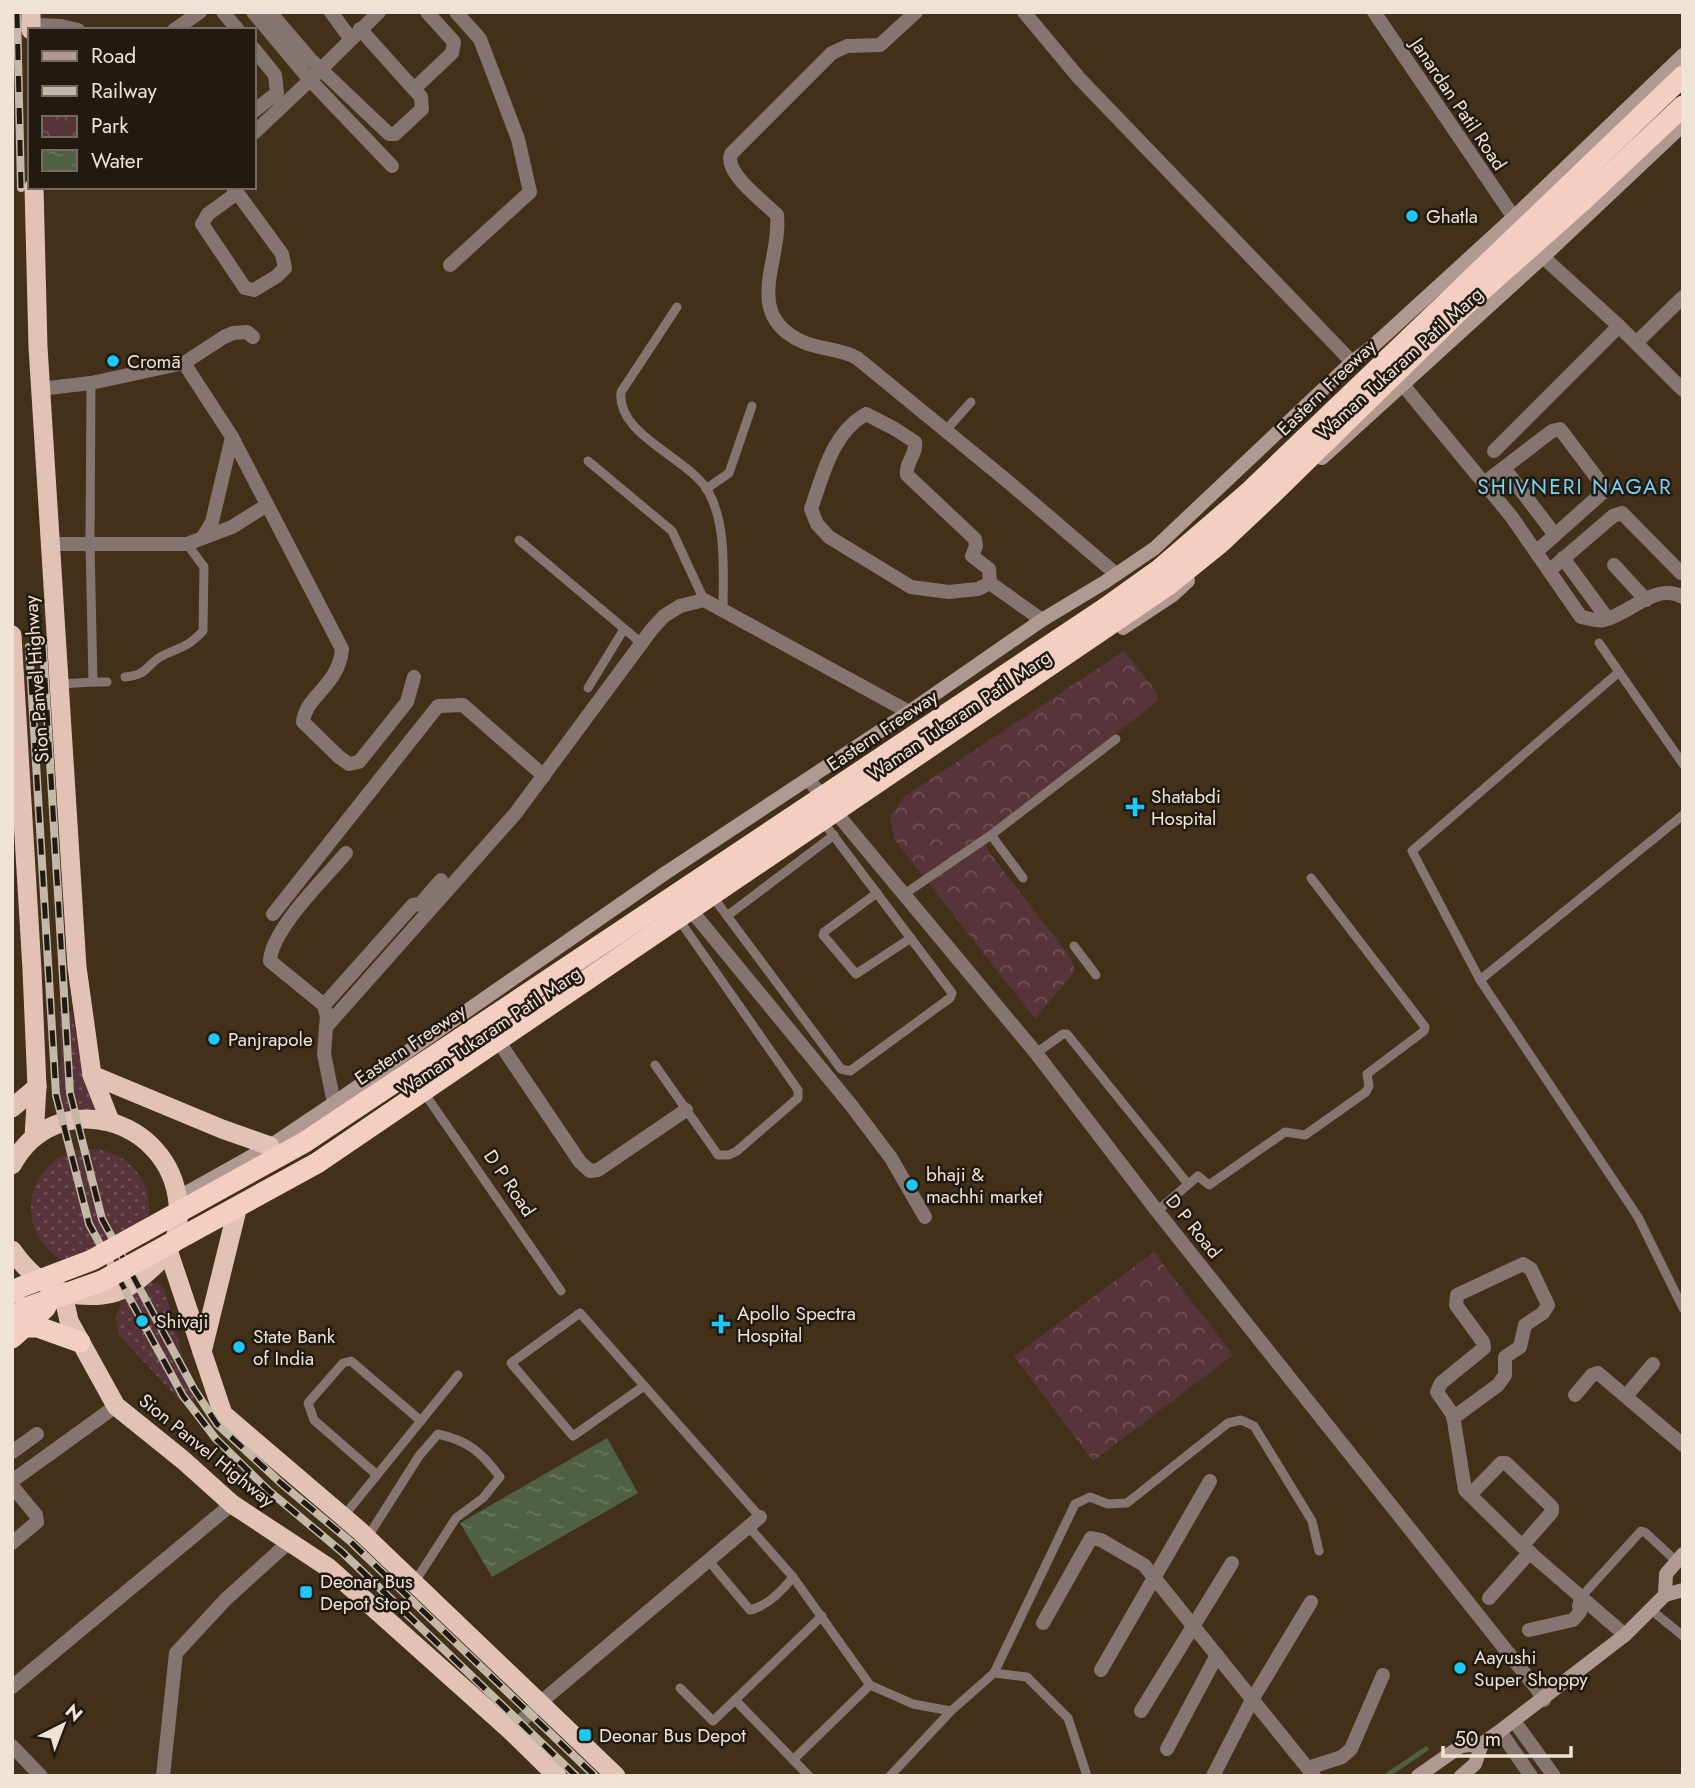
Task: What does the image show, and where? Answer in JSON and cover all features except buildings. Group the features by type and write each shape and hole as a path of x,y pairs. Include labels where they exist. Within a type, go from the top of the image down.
{"highway":[{"name":"Eastern Freeway","path":"12,1293 21,1287 92,1260 305,1142 1160,569 1248,493 1683,76"},
{"name":"Eastern Freeway","path":"16,1328 26,1308 102,1281 317,1163 1168,585 1220,543 1272,495 1462,308 1580,203 1683,106"},
{"name":"Sion Panvel Highway","path":"34,189 40,389 77,967 92,1075 110,1121"},
{"name":"Sion Panvel Highway","path":"12,635 37,1087 34,1138"},
{"path":"92,1075 270,1146"},
{"path":"12,1108 37,1087"},
{"path":"12,1164 34,1138 51,1127 70,1120 110,1121 132,1130 152,1144 166,1163 176,1185 179,1226 169,1253 133,1285 111,1294 87,1296 60,1291 42,1282 24,1268 12,1250"},
{"path":"202,1353 236,1214"},
{"name":"Sion Panvel Highway","path":"169,1253 223,1414 367,1538 541,1702 615,1776"},
{"path":"16,1328 46,1308 60,1291"},
{"name":"Sion Panvel Highway","path":"60,1291 69,1321 116,1406 232,1504 329,1568 511,1731 556,1776"},
{"path":"16,1328 38,1327 80,1342"}],"main road":[{"name":"Waman Tukaram Patil Marg","path":"177,1198 270,1146 636,893 909,712 1042,620 1155,548 1352,362 1513,218 1683,55"},
{"name":"Waman Tukaram Patil Marg","path":"179,1226 236,1214 273,1197 427,1097 716,901 833,827 1173,595 1543,257 1683,125"},
{"path":"636,893 665,936"},
{"path":"388,1066 412,1107"},
{"path":"1665,1595 1666,1574 1680,1558"},
{"path":"1419,1776 1461,1745 1482,1744 1544,1700 1625,1635 1665,1595 1683,1590"},
{"path":"1461,1776 1475,1764 1482,1744"}],"street":[{"path":"177,28 200,12"},
{"path":"223,12 236,28"},
{"path":"253,12 310,80 392,166"},
{"path":"270,12 320,68 389,134 395,134 422,109 421,97 331,12"},
{"path":"256,110 276,104 310,80 379,12"},
{"path":"414,89 452,53 454,42 427,12"},
{"path":"450,265 530,192 518,139 481,39 456,12"},
{"path":"916,12 880,45 847,46 832,53 731,154 729,160 733,173 776,215 767,289 769,303 775,319 787,333 818,348 847,353 857,358 1116,574"},
{"path":"1024,12 1079,78 1352,362"},
{"name":"Janardan Patil Road","path":"1374,12 1513,218 1543,257 1619,326 1683,390"},
{"path":"27,23 63,28"},
{"path":"256,51 275,75 277,93 276,104 256,130"},
{"path":"235,190 282,254 285,268 254,290 245,288 202,224 208,214 235,190"},
{"path":"1636,343 1683,297"},
{"path":"1494,451 1619,326"},
{"path":"40,389 91,383 184,363 233,333 247,332 253,337"},
{"path":"184,363 232,437 342,649 341,664 335,676 304,714 303,722 339,757 349,764 359,762 407,702 414,677"},
{"path":"1403,385 1484,483 1581,617 1602,621 1661,593 1678,594 1682,572 1622,513 1613,516 1549,571"},
{"path":"866,414 915,442 916,449 906,469 907,475 975,539 976,547 972,556 989,569 990,583 978,589 949,592 911,587 829,537 817,524 811,509 831,451 853,421 866,414"},
{"path":"1484,483 1552,431 1560,429 1602,486 1601,494 1532,546"},
{"path":"203,537 212,522 232,437"},
{"path":"1504,468 1551,530"},
{"path":"50,544 187,544 232,527 267,505"},
{"path":"1563,558 1607,618"},
{"path":"1614,565 1646,600"},
{"path":"990,583 1042,620"},
{"path":"326,1027 516,814 640,642 664,616 680,606 704,600 909,712"},
{"path":"273,914 438,706 463,705 544,776"},
{"name":"D P Road","path":"808,779 833,827 903,895 1036,1053 1157,1211 1544,1700"},
{"path":"334,1103 324,1054 327,1017 324,1005 270,961 270,954 279,933 346,853"},
{"path":"324,1005 413,905 420,904 441,880"},
{"path":"689,920 859,1115 891,1158 925,1217"},
{"path":"501,1045 580,1162 590,1171 598,1170 687,1110"},
{"path":"1453,1418 1498,1385 1505,1375 1505,1357 1520,1347 1525,1325 1543,1313 1548,1305 1531,1269 1523,1264 1457,1295 1456,1305 1483,1342 1484,1348 1441,1383 1437,1392 1449,1407 1453,1418 1465,1490 1526,1549 1625,1635"},
{"path":"1627,1395 1653,1364"},
{"path":"1575,1395 1591,1375 1598,1373 1683,1445"},
{"path":"12,1542 37,1522 36,1515 12,1483 116,1406"},
{"path":"12,1452 37,1434"},
{"path":"1470,1495 1501,1463 1506,1463 1552,1507 1552,1512 1489,1598"},
{"path":"1101,1670 1210,1481"},
{"path":"12,1687 232,1504"},
{"path":"511,1731 541,1702 754,1522"},
{"path":"1044,1623 1091,1538 1101,1540 1144,1565 1311,1772 1351,1749 1383,1675"},
{"path":"163,1776 176,1653 226,1599 289,1542"},
{"path":"1141,1711 1233,1563"},
{"path":"1529,1630 1573,1620 1580,1612 1582,1597"},
{"path":"1213,1776 1252,1700 1311,1602"},
{"path":"1167,1749 1217,1655"},
{"path":"1514,1721 1554,1776"},
{"path":"1500,1731 1531,1776"},
{"path":"12,1746 41,1776"}],"lane":[{"path":"677,307 621,392 620,402 635,427 696,477 706,489 716,514 723,552 723,609"},
{"path":"91,383 93,682"},
{"path":"946,430 971,402"},
{"path":"706,489 729,472 752,406"},
{"path":"588,461 672,531 704,600"},
{"path":"519,540 640,642"},
{"path":"125,677 140,676 161,656 180,650 203,631 204,567 187,544"},
{"path":"587,688 624,629"},
{"path":"1599,643 1680,752 1683,764"},
{"path":"1619,672 1412,851 1480,980 1638,1217 1683,1308"},
{"path":"60,684 107,682"},
{"path":"903,895 991,835 1116,739"},
{"path":"1480,980 1683,815"},
{"path":"716,901 727,916 841,1069 850,1071 950,998 952,993 877,893 833,827 727,916"},
{"path":"991,835 1023,878"},
{"path":"1157,1211 1198,1176 1209,1185 1285,1132 1305,1135 1366,1092 1367,1074 1424,1031 1425,1027 1311,878"},
{"path":"877,893 823,935 854,974 911,938"},
{"path":"655,1065 718,1155 729,1155 737,1150 798,1098 798,1090 689,920"},
{"path":"1074,946 1096,975"},
{"path":"1036,1053 1066,1034 1188,1184"},
{"name":"D P Road","path":"427,1097 561,1291"},
{"path":"644,1386 573,1436 511,1363 580,1312 644,1386 754,1522 870,1685 913,1704 951,1711"},
{"path":"377,1475 314,1420 308,1403 343,1363 351,1361 421,1421"},
{"path":"342,1517 458,1375"},
{"path":"890,1776 951,1711 994,1673 1075,1504 1090,1496 1108,1504 1127,1503 1228,1423 1241,1420 1254,1426 1312,1521 1319,1552"},
{"path":"367,1538 419,1456 438,1434 456,1438 474,1447 500,1477 484,1498 456,1518 414,1583"},
{"path":"1582,1597 1640,1531 1646,1532 1680,1558"},
{"path":"708,1560 750,1609 759,1608 793,1577"},
{"path":"1650,1609 1683,1636"},
{"path":"680,1688 713,1721 822,1616"},
{"path":"994,1673 1027,1677 1068,1718 1087,1776"},
{"path":"793,1760 870,1685"},
{"path":"735,1700 809,1776"}],"green space":[{"path":"1124,651 1156,691 1158,701 991,830 984,839 989,852 1071,958 1075,971 1035,1019 894,839 890,817 904,797"},
{"path":"72,1011 83,1064 103,1114 56,1117 60,1065 59,1012"},
{"path":"90,1149 113,1153 132,1166 145,1185 149,1208 145,1231 132,1250 113,1263 90,1267 67,1263 48,1250 35,1231 31,1208 35,1185 48,1166 67,1153"},
{"path":"1154,1252 1233,1355 1093,1461 1014,1356"},
{"path":"149,1283 158,1283 165,1290 196,1408 193,1412 119,1335 116,1317 121,1303"}],"water":[{"path":"607,1438 638,1493 492,1577 460,1523"}],"waterway":[{"path":"1386,1776 1426,1749"}],"railway":[{"path":"17,12 21,188"},
{"path":"43,646 70,1093 102,1219 194,1389 217,1424 351,1542 595,1776"},
{"path":"29,647 56,1095 89,1224 183,1396 216,1439 268,1490 342,1552 576,1776"}],"place":[{"name":"Ghatla","path":"1412,216"},
{"name":"Cromā","path":"113,361"},
{"name":"Shatabdi Hospital","path":"1135,807"},
{"name":"Panjrapole","path":"214,1039"},
{"name":"bhaji & machhi market","path":"912,1185"},
{"name":"Shivaji","path":"142,1321"},
{"name":"Apollo Spectra Hospital","path":"721,1324"},
{"name":"State Bank of India","path":"239,1347"},
{"name":"Deonar Bus Depot Stop","path":"306,1592"},
{"name":"Aayushi Super Shoppy","path":"1460,1668"},
{"name":"Deonar Bus Depot","path":"585,1735"}],"district":[{"name":"SHIVNERI NAGAR","path":"1575,487"}]}
